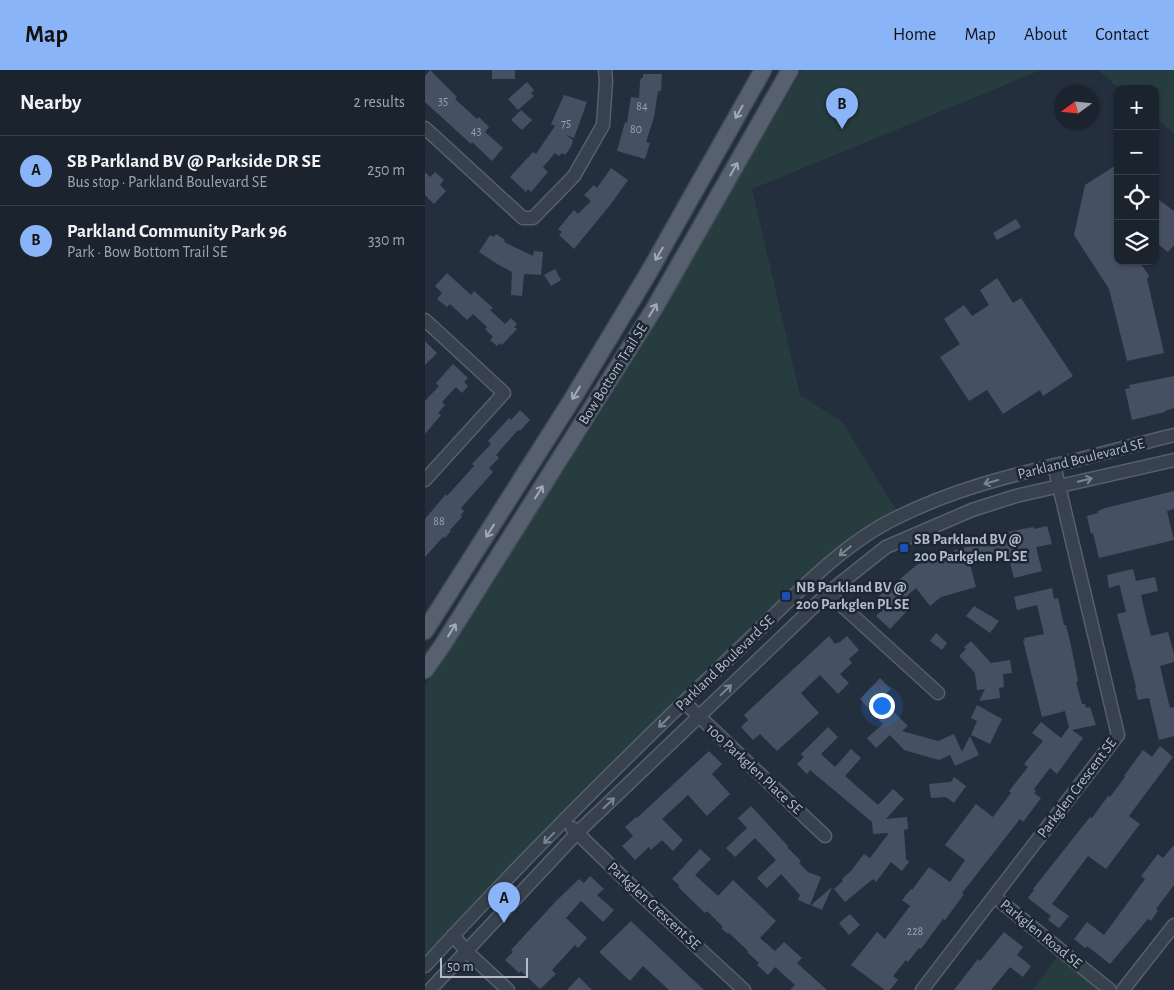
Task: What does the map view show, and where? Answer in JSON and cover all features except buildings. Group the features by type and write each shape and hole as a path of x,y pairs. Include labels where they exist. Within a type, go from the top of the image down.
{"main road":[{"name":"Bow Bottom Trail SE","path":"425,631 573,398 649,272 763,70"},
{"name":"Bow Bottom Trail SE","path":"425,670 654,309 790,70"}],"street":[{"path":"425,128 523,218 533,218 574,176 603,124 605,70"},
{"path":"425,320 504,393 425,480"},
{"name":"Parkland Boulevard SE","path":"425,966 453,935 683,702 826,567 861,538 896,518 934,501 988,483 1174,435"},
{"name":"Parkland Boulevard SE","path":"430,990 577,833 828,593 886,547 972,510 1016,496 1174,460"},
{"name":"Parkglen Crescent SE","path":"922,990 1118,735 1054,465"},
{"path":"828,593 937,693"},
{"name":"100 Parkglen Place SE","path":"683,702 825,836"},
{"name":"Parkglen Crescent SE","path":"565,822 641,896 744,990"},
{"name":"Parkglen Road SE","path":"995,897 1110,990"},
{"path":"1123,990 1174,925"},
{"path":"453,935 465,951 508,990"}],"green space":[{"path":"802,70 1041,70 752,189 800,395 842,422 897,511 828,561 704,671 458,919 425,955 425,686 612,395"},
{"path":"1098,70 1174,70 1174,133 1159,121 1159,85 1115,85"},
{"path":"1058,956 1097,987 1099,990 1033,990"}],"place":[{"name":"Parkland Community Park 96","path":"842,129"},
{"name":"SB Parkland BV @ 200 Parkglen PL SE","path":"904,548"},
{"name":"NB Parkland BV @ 200 Parkglen PL SE","path":"786,596"},
{"name":"SB Parkland BV @ Parkside DR SE","path":"504,923"}]}
